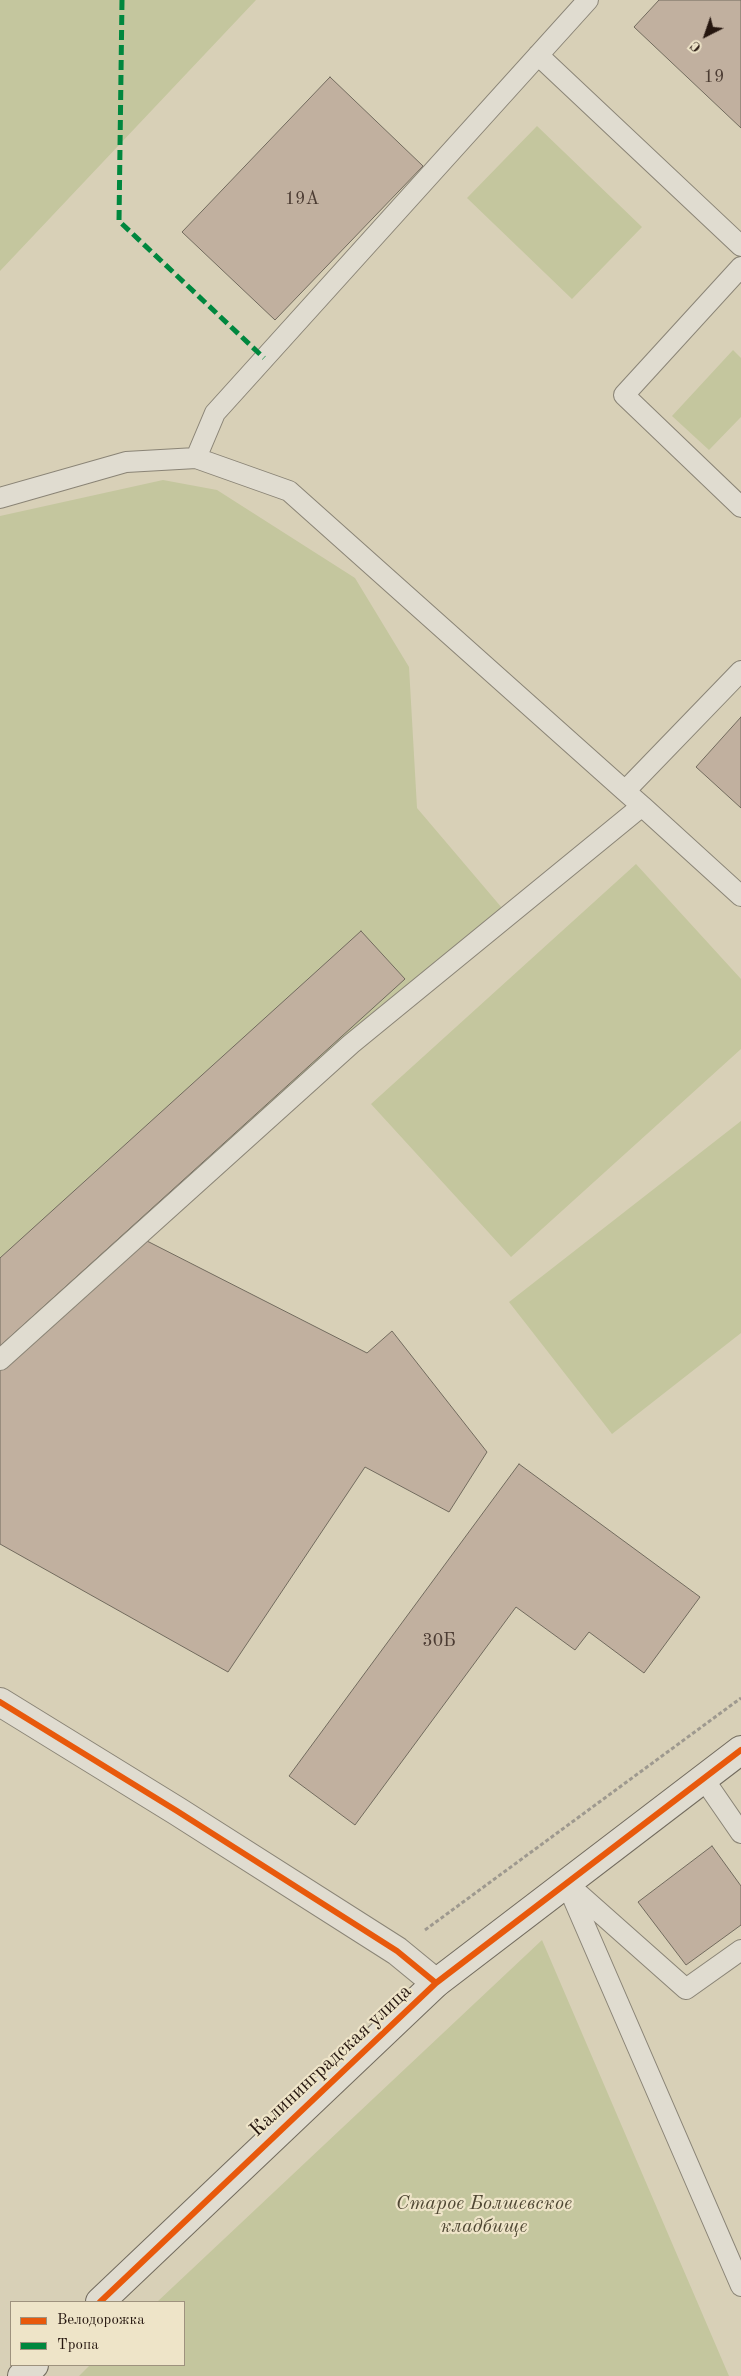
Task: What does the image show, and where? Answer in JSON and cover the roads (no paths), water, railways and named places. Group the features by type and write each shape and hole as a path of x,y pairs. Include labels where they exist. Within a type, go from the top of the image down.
{"street":[{"path":"0,1702 177,1811 397,1951 436,1983"},
{"name":"Калининградская улица","path":"101,2301 436,1983 741,1750"},
{"path":"22,2376 33,2366"}],"lane":[{"path":"196,458 215,413 588,0"},
{"path":"538,55 741,246"},
{"path":"741,267 624,395 741,507"},
{"path":"0,498 126,462 196,458 289,491 741,896"},
{"path":"626,791 741,671"},
{"path":"0,1360 351,1044 642,806"},
{"path":"703,1778 741,1833"},
{"path":"566,1882 686,1989 741,1950"},
{"path":"566,1882 741,2286"}],"park label":[{"name":"Старое Болшевское кладбище","path":"484,2216"}]}
